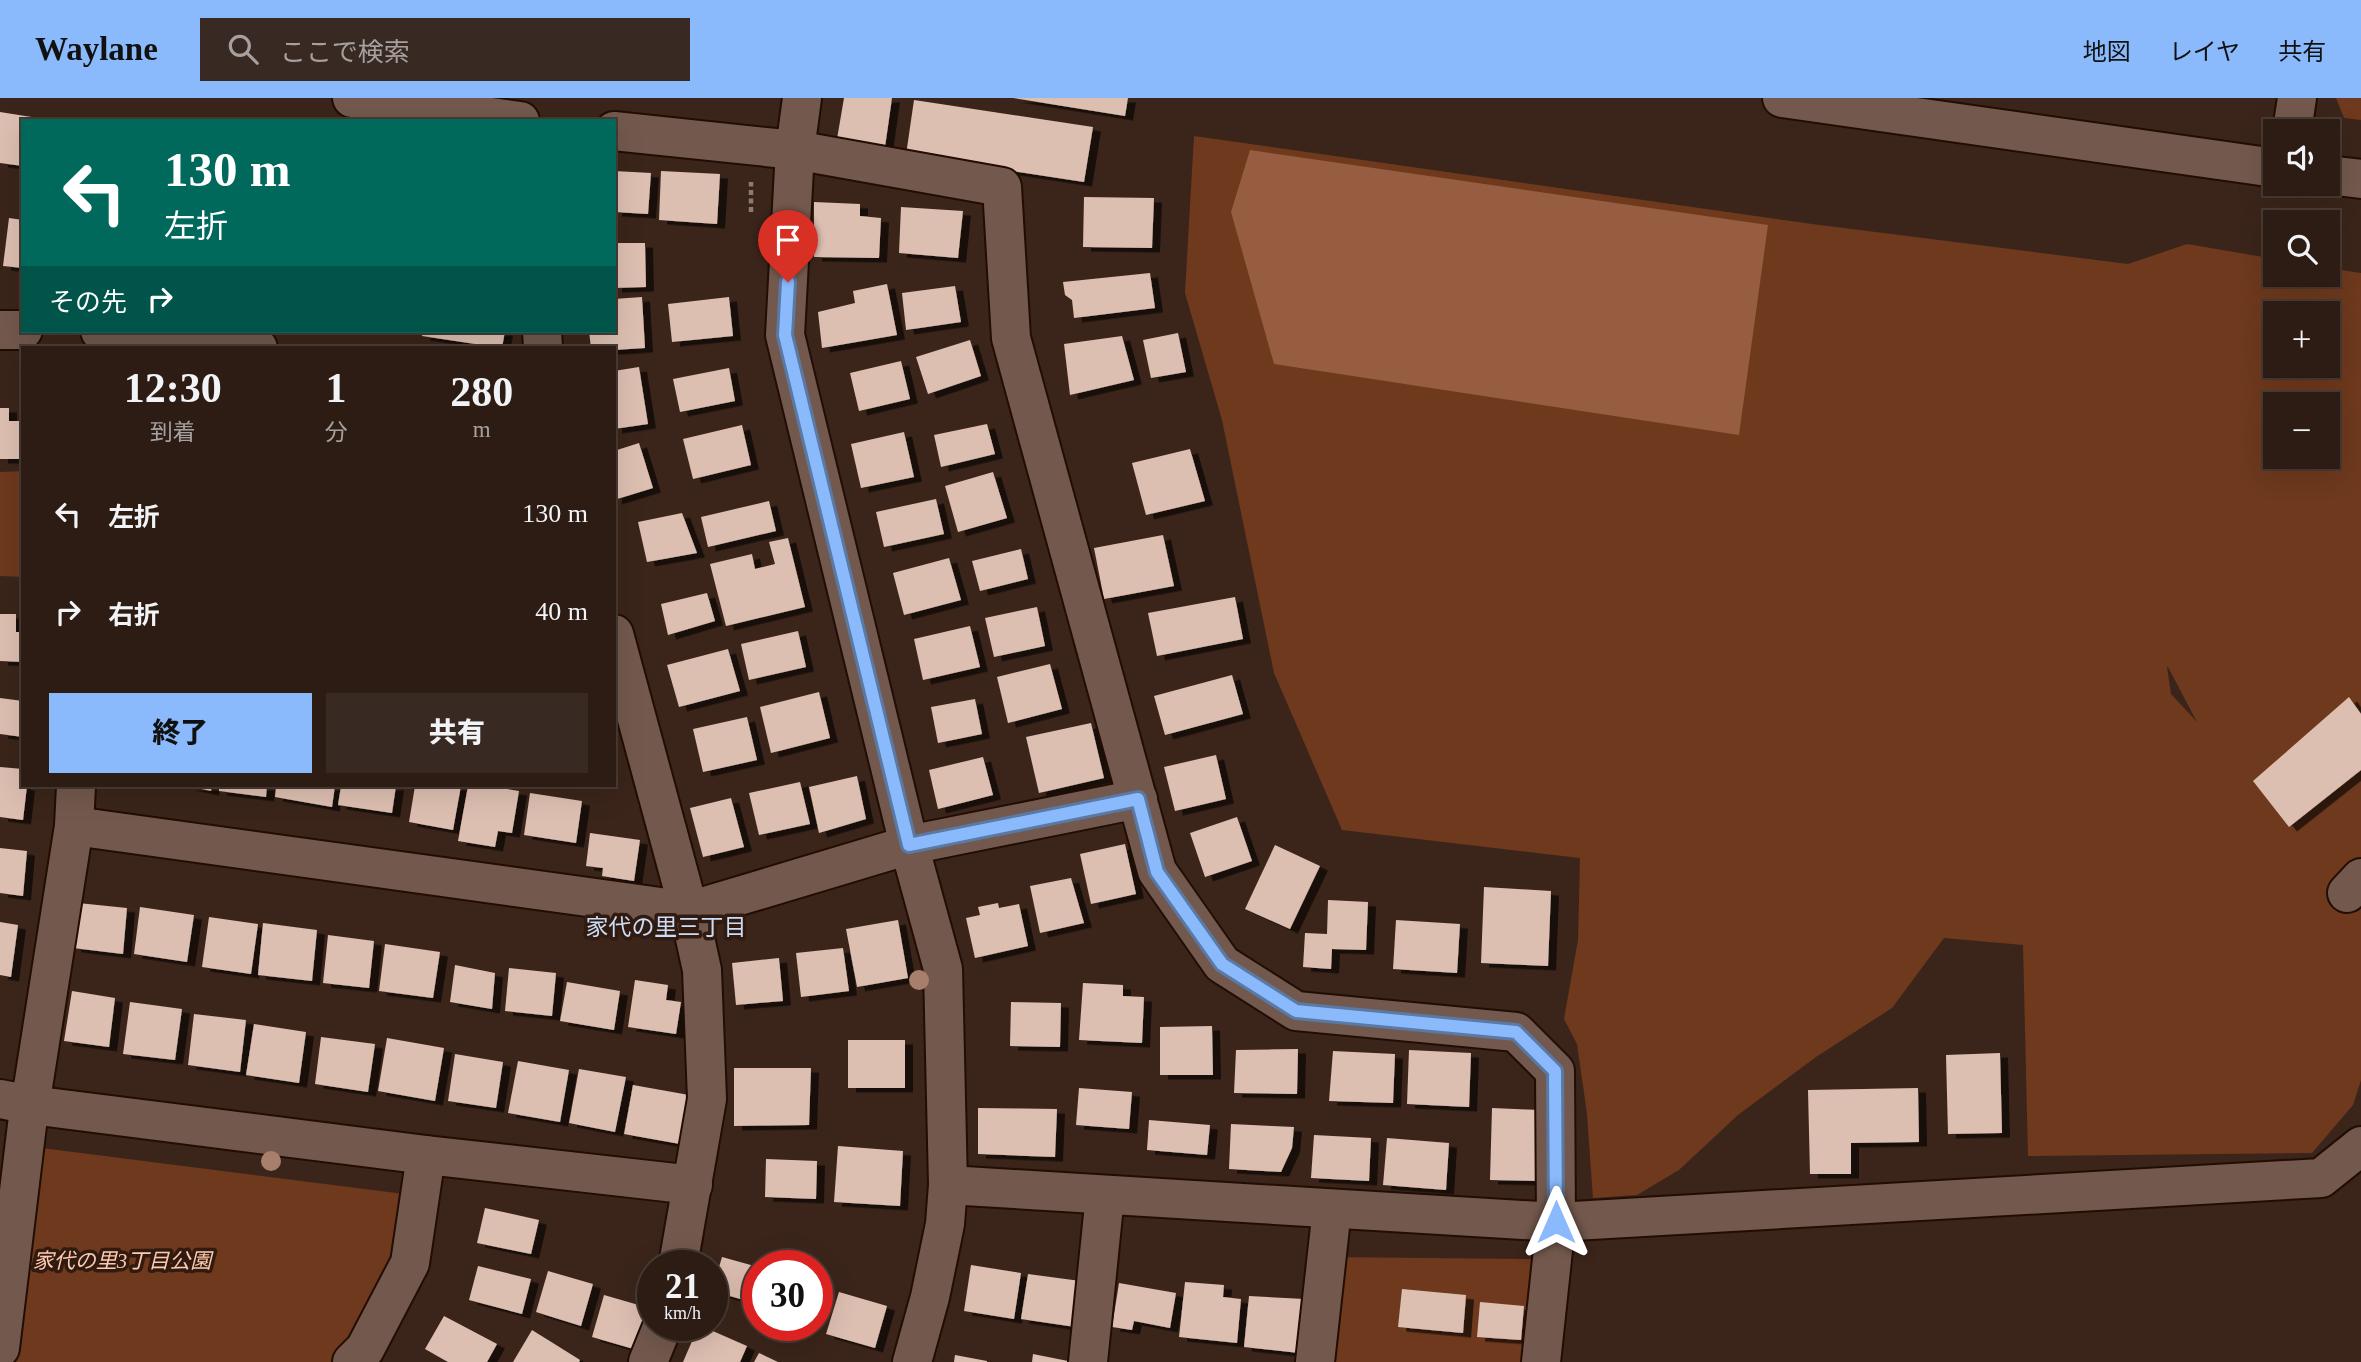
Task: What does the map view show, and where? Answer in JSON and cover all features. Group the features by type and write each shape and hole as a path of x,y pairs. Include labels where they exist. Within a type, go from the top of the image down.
{"street":[{"path":"352,98 505,119"},
{"path":"802,98 795,150 785,335 909,845 943,969 948,1185 945,1224 930,1297 912,1362"},
{"path":"1782,98 2263,166"},
{"path":"2294,119 2297,98"},
{"path":"616,131 795,150 1002,187 1012,338 1157,872 1222,964 1296,1011 1516,1032 1555,1071 1556,1222 1541,1362"},
{"path":"2340,176 2361,179"},
{"path":"0,330 21,330"},
{"path":"116,333 239,346"},
{"path":"616,643 689,911 702,970 707,1099 681,1250"},
{"path":"0,1348 15,1102 74,827 76,787"},
{"path":"74,827 689,911 909,845 1138,799"},
{"path":"15,1102 426,1155 693,1185"},
{"path":"948,1185 1556,1222 2321,1178 2361,1146"},
{"path":"352,1362 365,1349 410,1263 426,1155"},
{"path":"1088,1362 1105,1195"},
{"path":"1315,1362 1332,1209"},
{"path":"648,1362 657,1341"}],"green space":[{"path":"2336,98 2361,98 2361,120 2344,118"},
{"path":"1194,136 1812,224 2128,264 2187,244 2263,257 2263,287 2340,287 2340,270 2361,273 2361,1080 2353,1105 2312,1153 2028,1156 2023,945 1944,938 1892,1008 1816,1057 1738,1115 1679,1170 1637,1195 1593,1198 1587,1114 1577,1044 1564,1019 1578,940 1580,858 1342,830 1274,673 1222,420 1185,293","holes":["2168,667 2197,722 2171,694"]},
{"path":"21,471 21,577 0,576 0,472"},
{"name":"家代の里3丁目公園","path":"26,1146 412,1195 411,1258 347,1362 0,1362"},
{"path":"1327,1257 1535,1259 1527,1362 1315,1362"}],"shaded area":[{"path":"1250,150 1768,225 1739,435 1274,364 1231,212"}],"building":[{"path":"844,98 892,98 885,147 837,139"},
{"path":"1013,98 1128,98 1125,116"},
{"path":"914,100 1093,127 1084,182 906,155"},
{"path":"0,112 44,119 21,119 21,166 0,163"},
{"path":"616,171 651,173 648,214 616,212"},
{"path":"661,171 720,174 717,224 659,220"},
{"path":"1084,197 1154,198 1152,248 1083,247"},
{"path":"814,202 860,204 860,216 881,218 879,258 814,257"},
{"path":"901,207 963,211 958,258 899,253"},
{"path":"9,218 21,220 21,268 3,266"},
{"path":"616,243 645,243 646,287 616,288"},
{"path":"1150,273 1155,308 1074,318 1072,300 1065,295 1063,282"},
{"path":"887,284 897,335 822,348 818,312 855,303 853,291"},
{"path":"955,286 961,322 906,330 902,293"},
{"path":"642,297 645,348 616,350 616,346 591,346 589,333 616,333 616,299"},
{"path":"729,297 733,336 672,342 668,304"},
{"path":"423,333 505,333 502,346 422,336"},
{"path":"1178,333 1186,372 1151,378 1143,340"},
{"path":"1122,336 1134,380 1070,395 1064,344"},
{"path":"970,340 981,376 928,394 916,357"},
{"path":"901,361 910,399 859,411 850,373"},
{"path":"639,367 648,424 616,429 616,371"},
{"path":"729,368 735,401 680,412 673,379"},
{"path":"0,408 9,408 9,421 21,421 21,459 0,459"},
{"path":"987,424 995,454 941,467 934,435"},
{"path":"742,425 751,465 693,479 683,439"},
{"path":"904,432 914,477 861,488 851,444"},
{"path":"639,443 653,488 616,499 616,450"},
{"path":"1190,449 1205,501 1146,515 1132,463"},
{"path":"993,472 1007,518 958,532 945,486"},
{"path":"936,499 944,534 884,547 876,512"},
{"path":"769,501 776,531 708,547 701,517"},
{"path":"682,513 697,553 647,562 638,522"},
{"path":"1163,535 1174,586 1104,599 1094,548"},
{"path":"788,538 805,607 726,626 710,564 752,554 755,569 775,564 769,542"},
{"path":"1021,549 1028,579 980,591 972,561"},
{"path":"949,558 961,600 904,615 893,573"},
{"path":"707,593 715,621 668,635 661,604"},
{"path":"1235,597 1243,639 1157,656 1148,613"},
{"path":"1037,607 1045,646 994,657 985,618"},
{"path":"0,614 16,614 16,632 21,632 21,662 0,661"},
{"path":"970,626 980,667 923,680 914,639"},
{"path":"798,631 806,667 749,680 741,644"},
{"path":"728,649 740,691 679,707 667,665"},
{"path":"1050,664 1062,709 1008,723 997,677"},
{"path":"1232,675 1243,714 1165,735 1154,696"},
{"path":"819,692 830,738 771,753 760,707"},
{"path":"2349,697 2361,714 2361,770 2289,827 2253,781"},
{"path":"0,698 21,701 21,737 0,734"},
{"path":"975,699 982,734 938,743 931,707"},
{"path":"747,717 757,760 703,772 693,729"},
{"path":"1091,723 1104,778 1039,793 1026,737"},
{"path":"1216,755 1226,799 1175,811 1164,767"},
{"path":"983,757 993,795 938,809 929,770"},
{"path":"0,767 21,769 21,787 27,787 23,820 0,817"},
{"path":"857,776 866,819 819,833 809,787"},
{"path":"800,782 810,824 759,835 749,793"},
{"path":"192,787 212,787 211,791"},
{"path":"219,787 267,787 266,797 219,791"},
{"path":"276,787 335,787 332,807 275,797"},
{"path":"341,787 396,787 392,813 338,805"},
{"path":"415,787 461,787 453,830 409,822"},
{"path":"468,787 495,787 519,791 512,833 498,831 495,847 458,841"},
{"path":"530,793 582,801 576,843 524,835"},
{"path":"731,798 744,847 703,857 690,808"},
{"path":"1237,817 1252,861 1205,877 1190,833"},
{"path":"590,833 640,840 634,881 602,876 603,868 586,866"},
{"path":"1125,844 1136,894 1091,904 1080,854"},
{"path":"1275,845 1320,866 1290,929 1245,909"},
{"path":"0,848 27,851 23,896 0,893"},
{"path":"1071,878 1084,923 1040,933 1030,886"},
{"path":"1484,887 1551,891 1548,966 1481,963"},
{"path":"1328,900 1368,902 1366,950 1332,949 1331,969 1303,967 1305,933 1327,934"},
{"path":"78,903 127,908 123,954 73,948"},
{"path":"998,903 999,908 1019,904 1028,946 975,958 966,918 980,915 978,907"},
{"path":"140,907 194,915 187,962 134,954"},
{"path":"209,917 258,924 251,974 202,967"},
{"path":"898,920 908,978 857,987 846,929"},
{"path":"1396,920 1460,924 1457,973 1393,969"},
{"path":"0,922 18,925 11,977 0,975"},
{"path":"263,923 317,930 312,981 258,975"},
{"path":"328,935 374,941 369,988 323,983"},
{"path":"385,944 440,952 433,998 379,991"},
{"path":"843,948 849,991 801,997 796,953"},
{"path":"779,958 783,1001 736,1005 732,963"},
{"path":"455,965 495,973 492,1009 450,1002"},
{"path":"509,968 556,973 552,1016 505,1011"},
{"path":"635,980 668,985 666,1000 681,1002 676,1034 628,1027"},
{"path":"567,982 620,991 614,1030 560,1021"},
{"path":"1083,983 1123,985 1123,996 1144,997 1142,1043 1079,1040"},
{"path":"72,991 115,998 109,1047 64,1041"},
{"path":"130,1002 182,1009 175,1060 123,1054"},
{"path":"1011,1002 1061,1003 1060,1047 1010,1046"},
{"path":"194,1014 246,1020 240,1072 188,1065"},
{"path":"254,1024 306,1032 299,1083 246,1075"},
{"path":"1212,1026 1213,1075 1160,1075 1160,1027"},
{"path":"321,1037 375,1044 368,1092 315,1084"},
{"path":"387,1038 444,1048 435,1101 378,1091"},
{"path":"848,1040 905,1040 905,1088 848,1088"},
{"path":"1298,1049 1297,1094 1234,1093 1236,1050"},
{"path":"1409,1050 1471,1053 1469,1107 1407,1104"},
{"path":"1333,1051 1395,1054 1393,1103 1329,1101"},
{"path":"2000,1053 2002,1133 1948,1134 1946,1055"},
{"path":"455,1054 503,1062 496,1108 448,1101"},
{"path":"518,1061 569,1070 560,1122 508,1113"},
{"path":"734,1068 811,1068 809,1125 734,1126"},
{"path":"579,1069 626,1077 615,1132 569,1123"},
{"path":"633,1085 689,1095 680,1144 624,1134"},
{"path":"1079,1088 1132,1092 1129,1129 1076,1125"},
{"path":"1918,1088 1919,1142 1851,1143 1851,1174 1810,1174 1808,1090"},
{"path":"978,1108 1057,1109 1055,1157 978,1154"},
{"path":"1492,1108 1540,1110 1539,1181 1490,1180"},
{"path":"1149,1120 1210,1125 1207,1155 1147,1150"},
{"path":"1231,1124 1294,1127 1292,1148 1281,1172 1229,1169"},
{"path":"1314,1135 1371,1138 1369,1181 1311,1178"},
{"path":"1387,1138 1449,1143 1446,1190 1383,1185"},
{"path":"838,1146 903,1151 900,1206 834,1202"},
{"path":"766,1159 817,1161 816,1199 765,1197"},
{"path":"485,1208 539,1220 531,1254 477,1243"},
{"path":"728,1259 742,1263 742,1299 728,1296"},
{"path":"971,1265 1021,1273 1014,1319 964,1311"},
{"path":"478,1266 531,1279 522,1314 469,1300"},
{"path":"548,1271 593,1284 581,1326 536,1312"},
{"path":"1028,1274 1088,1282 1082,1328 1021,1319"},
{"path":"1185,1282 1224,1285 1223,1297 1241,1299 1237,1343 1179,1337"},
{"path":"1119,1283 1176,1293 1170,1328 1134,1321 1132,1330 1112,1327"},
{"path":"1402,1289 1466,1295 1463,1333 1398,1327"},
{"path":"839,1292 887,1306 875,1348 833,1336 833,1311"},
{"path":"604,1295 637,1305 637,1341 640,1341 637,1350 592,1337"},
{"path":"1249,1296 1304,1299 1299,1353 1244,1347"},
{"path":"1480,1302 1524,1306 1521,1340 1477,1337"},
{"path":"444,1316 497,1344 487,1362 448,1362 425,1349"},
{"path":"532,1330 580,1360 579,1362 513,1362"},
{"path":"728,1338 747,1346 740,1362 683,1362 692,1341 728,1341"},
{"path":"759,1353 778,1362 754,1362"},
{"path":"1033,1354 1068,1361 1068,1362 1032,1362"},
{"path":"955,1355 987,1361 987,1362 954,1362"}],"district":[{"name":"家代の里三丁目","path":"666,927"}],"route":[{"path":"788,282 785,335 909,845 1138,799 1157,872 1222,964 1296,1011 1516,1032 1555,1071 1556,1222"}]}
